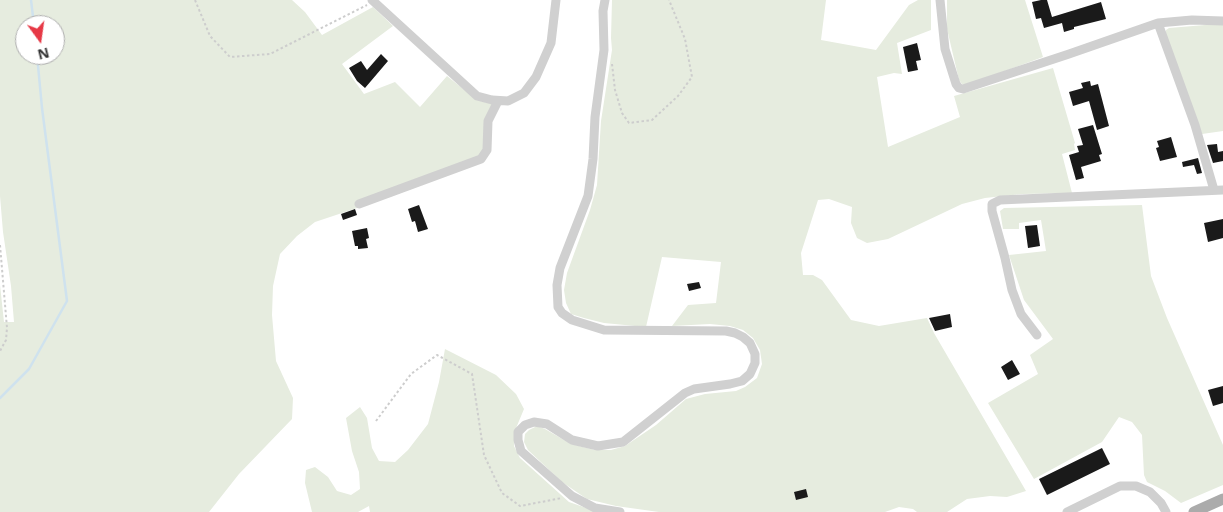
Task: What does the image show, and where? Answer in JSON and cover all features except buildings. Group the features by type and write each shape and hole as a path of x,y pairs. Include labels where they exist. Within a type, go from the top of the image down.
{"main road":[{"path":"1194,512 1223,498"}],"street":[{"path":"373,1 478,96 498,101 508,101 517,98 530,86 536,77 551,43 556,0"},
{"path":"605,0 603,11 604,50 595,118 593,158 588,196 560,268 557,285 558,306 562,313 572,320 604,330 726,331 735,333 750,343 755,354 755,363 750,374 742,381 694,389 685,393 623,442 598,446 572,440 547,424 534,422 525,424 518,432 521,451 572,496 595,508 620,512"},
{"path":"940,0 945,49 956,84 959,88 963,89 1158,23 1192,20 1223,21"},
{"path":"1037,335 1021,314 1012,290 992,211 992,204 1000,200 1219,190 1158,23"},
{"path":"359,204 481,160 487,150 488,121 498,101"},
{"path":"1067,512 1120,486 1136,486 1150,492 1161,503 1166,512"}],"path":[{"path":"195,0 210,36 230,57 270,54 373,1"},
{"path":"612,61 615,90 622,114 629,123 652,120 678,96 692,77 685,39 669,0"},
{"path":"0,246 7,328 6,340 0,351"},
{"path":"376,421 411,374 437,355 472,374 484,454 502,493 520,506 572,496"}],"shaded area":[{"path":"0,0 292,0 305,12 322,35 373,7 393,26 342,64 364,94 395,82 420,107 447,76 477,100 492,104 484,153 467,163 355,202 357,208 315,222 297,236 280,254 273,286 272,315 276,361 293,398 292,419 239,474 209,512 0,512 0,285 4,322 14,322 0,196"},
{"path":"612,0 826,0 821,40 876,50 909,5 918,0 931,0 931,30 897,43 902,74 894,73 877,77 888,147 960,117 954,96 1053,68 1075,143 1075,150 1062,154 1072,193 1022,194 985,198 962,204 888,239 867,243 857,238 851,223 852,207 829,199 818,200 801,253 803,275 813,275 822,280 851,320 879,326 927,318 1026,491 1007,497 990,496 967,499 947,512 917,512 913,509 899,507 885,512 659,512 616,506 587,499 562,482 528,450 524,442 525,434 537,426 571,444 595,450 611,450 625,446 656,425 686,399 705,394 736,391 745,387 757,378 762,364 760,350 753,338 743,330 730,326 710,324 672,326 688,305 716,303 721,262 662,257 646,327 604,323 584,318 571,314 566,303 564,290 567,273 597,185 601,121 612,50"},
{"path":"947,0 1025,0 1043,57 967,85 962,84 959,80 947,29"},
{"path":"1223,25 1223,131 1202,134 1166,35 1166,30 1169,28"},
{"path":"1142,205 1151,276 1167,318 1223,445 1223,485 1181,503 1165,491 1147,482 1144,475 1142,435 1132,422 1119,417 1102,442 1034,479 988,403 1038,374 1030,355 1053,339 1024,300 1009,255 1046,251 1041,220 1019,223 1019,229 1003,229 1000,211 1004,208"},
{"path":"445,349 496,375 516,394 524,409 514,433 514,446 520,458 569,502 598,512 370,512 369,506 358,512 312,512 305,483 306,470 315,467 328,477 337,491 351,495 360,489 359,472 352,451 346,418 360,407 367,418 372,448 379,461 395,462 408,450 428,424"}],"waterway":[{"path":"31,0 33,15"},
{"path":"0,398 29,369 67,301 38,65"}]}
